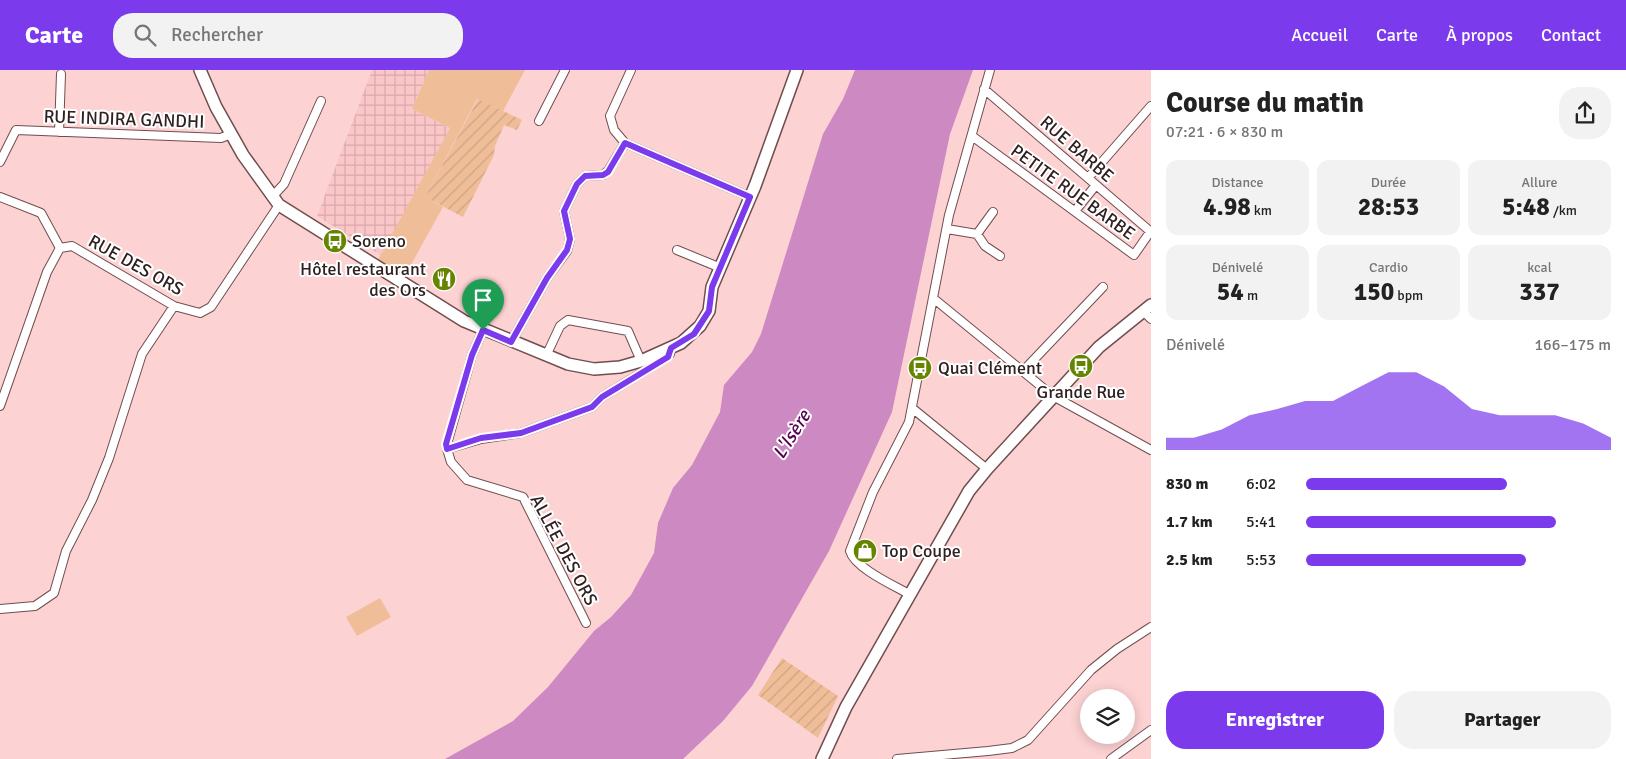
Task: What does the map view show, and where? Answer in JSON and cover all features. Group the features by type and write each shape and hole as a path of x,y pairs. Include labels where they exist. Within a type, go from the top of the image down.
{"street":[{"path":"200,70 216,107 231,134 276,201 456,316 483,330 546,356 581,368 594,369 620,367 671,348 694,334 705,318 711,304 712,287 750,197 797,70"},
{"path":"539,121 565,70"},
{"path":"631,70 610,116 614,130 625,143 750,197"},
{"path":"909,594 859,565 852,557 850,551 873,492 909,422 949,215 990,70"},
{"path":"59,132 61,74"},
{"name":"RUE BARBE","path":"984,89 1151,232"},
{"name":"RUE DES ORS","path":"0,406 47,272 60,248 72,246 174,306 200,313 211,308 276,201 321,101"},
{"path":"1088,178 1151,106"},
{"name":"RUE INDIRA GANDHI","path":"0,162 16,130 221,138 231,134"},
{"name":"PETITE RUE BARBE","path":"972,136 1134,254 1151,232"},
{"path":"511,342 547,278 567,250 570,239 564,211 577,184 585,176 603,175 608,172 625,143"},
{"path":"1075,211 1096,185"},
{"path":"0,196 41,213 60,248"},
{"path":"977,234 993,212"},
{"path":"947,229 977,234 985,246 1000,256"},
{"path":"677,250 720,268"},
{"path":"1023,371 1103,287"},
{"path":"934,298 1053,396 1151,450"},
{"path":"0,609 35,606 50,596 57,588 66,551 92,500 109,458 142,354 174,306"},
{"path":"822,759 846,707 969,491 1099,347 1148,311"},
{"path":"546,356 560,326 572,320 628,331 640,361"},
{"path":"483,330 472,355 446,444 447,449 481,438 521,433 592,407 602,397 664,359 670,354 671,348"},
{"path":"912,408 987,469"},
{"name":"ALLÉE DES ORS","path":"447,449 451,462 467,480 522,497 586,623"},
{"path":"897,759 942,757 1012,748 1028,740 1091,670 1117,649 1151,628"},
{"path":"1111,759 1151,730"}],"shaded area":[{"path":"372,70 429,70 412,109 450,128 382,256 317,216"},
{"path":"429,70 525,70 503,111 477,99 425,197 443,207 403,279 377,262 450,128 412,109"},
{"path":"478,99 522,120 517,130 504,125 495,146 494,155 463,217 425,197"},
{"path":"380,598 391,617 357,636 346,617"},
{"path":"782,658 838,696 818,738 758,695"}],"water":[{"name":"L'Isère","path":"855,70 973,70 950,134 892,412 829,551 752,686 723,721 683,759 445,759 513,721 548,687 594,631 611,617 631,595 654,553 658,523 673,488 692,465 720,412 724,385 752,352 761,334 823,134 843,99"}],"place":[{"name":"Soreno","path":"335,241"},
{"name":"Hôtel restaurant des Ors","path":"444,279"},
{"name":"Grande Rue","path":"1081,366"},
{"name":"Quai Clément","path":"920,368"},
{"name":"Top Coupe","path":"865,551"}],"route":[{"path":"625,143 750,197 712,287 709,311 694,334 671,348 668,357 602,397 592,407 521,433 481,438 447,449 446,444 466,384 472,355 483,330 511,342 547,278 567,250 570,239 564,211 577,184 585,176 603,175 608,172 625,143"}]}
